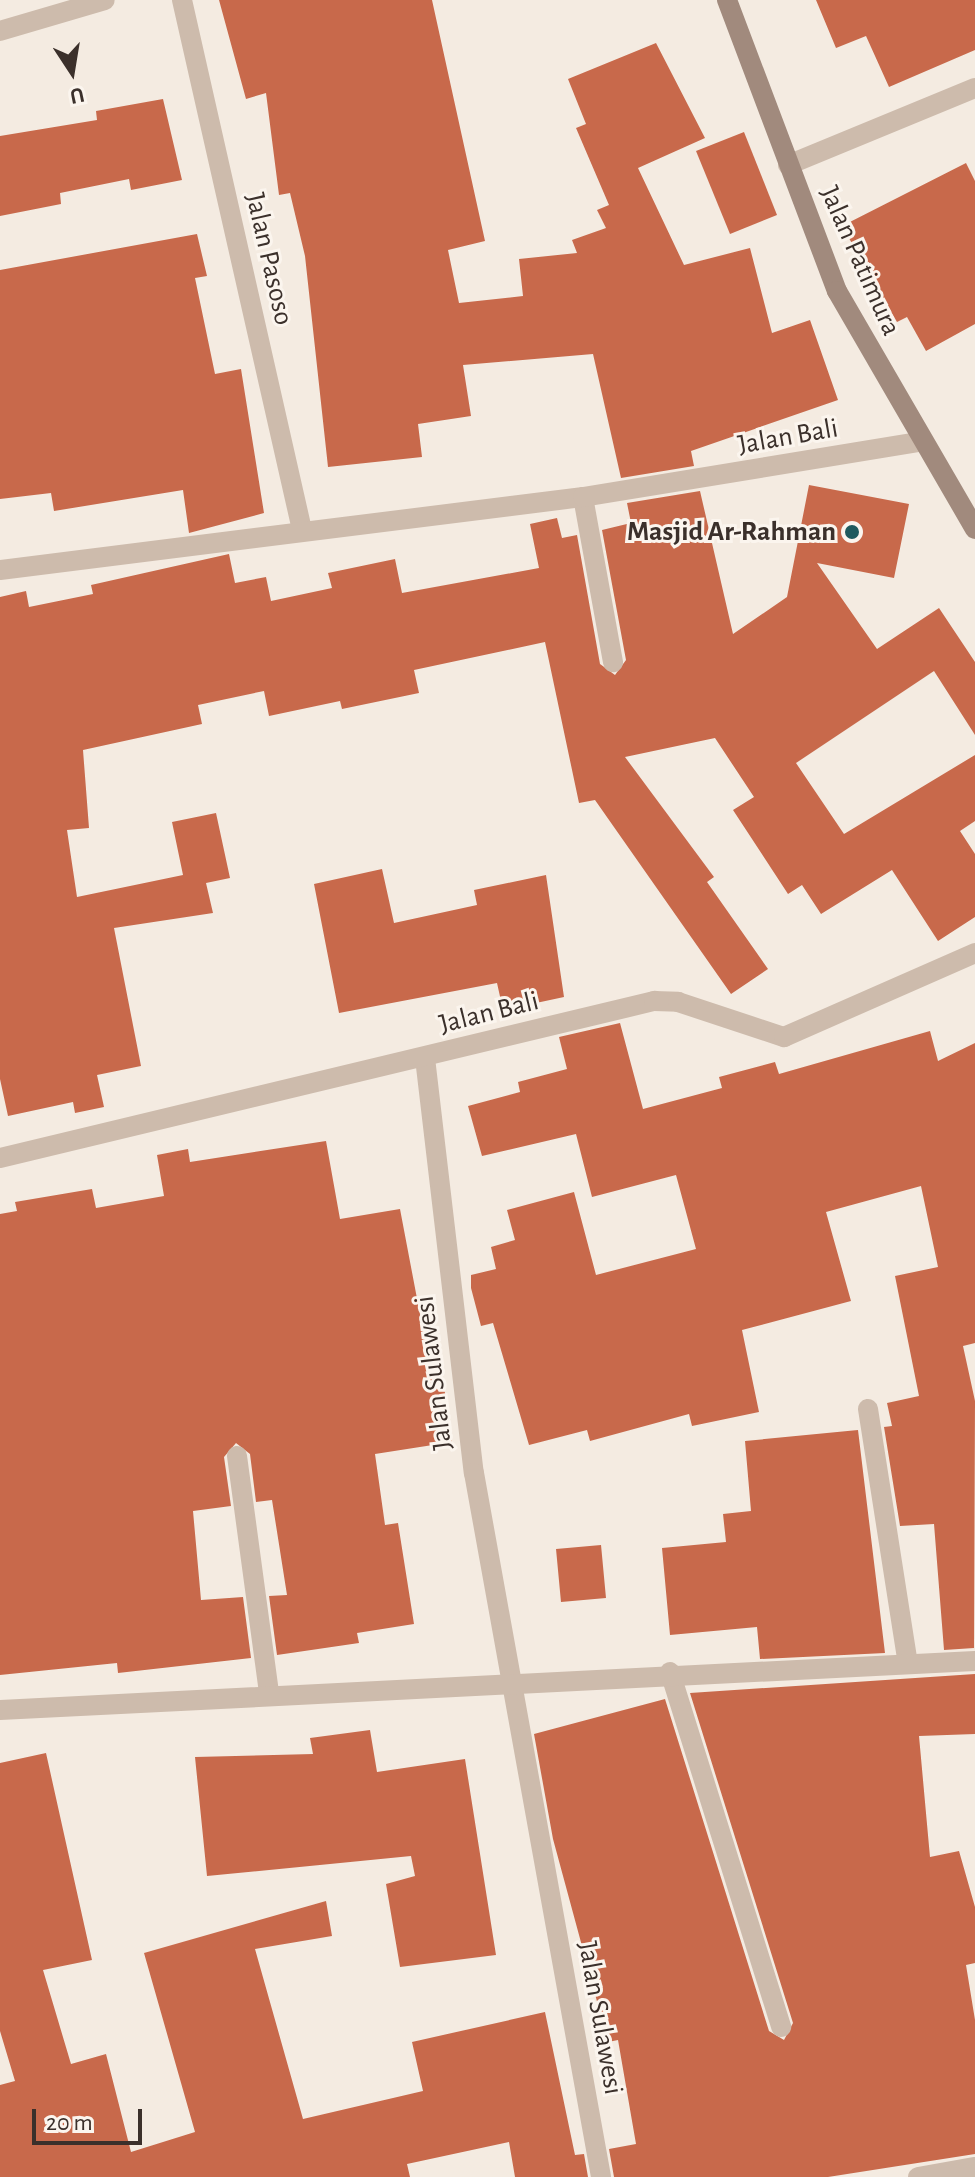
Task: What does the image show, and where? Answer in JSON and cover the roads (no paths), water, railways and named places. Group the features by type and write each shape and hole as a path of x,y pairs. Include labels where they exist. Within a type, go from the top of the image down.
{"main road":[{"name":"Jalan Patimura","path":"727,0 837,291 918,442 975,529"}],"street":[{"path":"0,31 105,0"},
{"name":"Jalan Pasoso","path":"182,0 302,530"},
{"path":"788,165 975,88"},
{"name":"Jalan Bali","path":"0,570 583,497 918,442"},
{"path":"583,497 613,662"},
{"name":"Jalan Bali","path":"0,1158 654,1001 784,1037 975,953"},
{"name":"Jalan Sulawesi","path":"425,1058 474,1473 601,2177"},
{"path":"868,1409 908,1664"},
{"path":"237,1456 269,1692"},
{"path":"0,1710 510,1679 975,1661"},
{"path":"670,1672 781,2027"},
{"path":"918,2177 975,2167"}],"place":[{"name":"Masjid Ar-Rahman","path":"852,532"}]}
